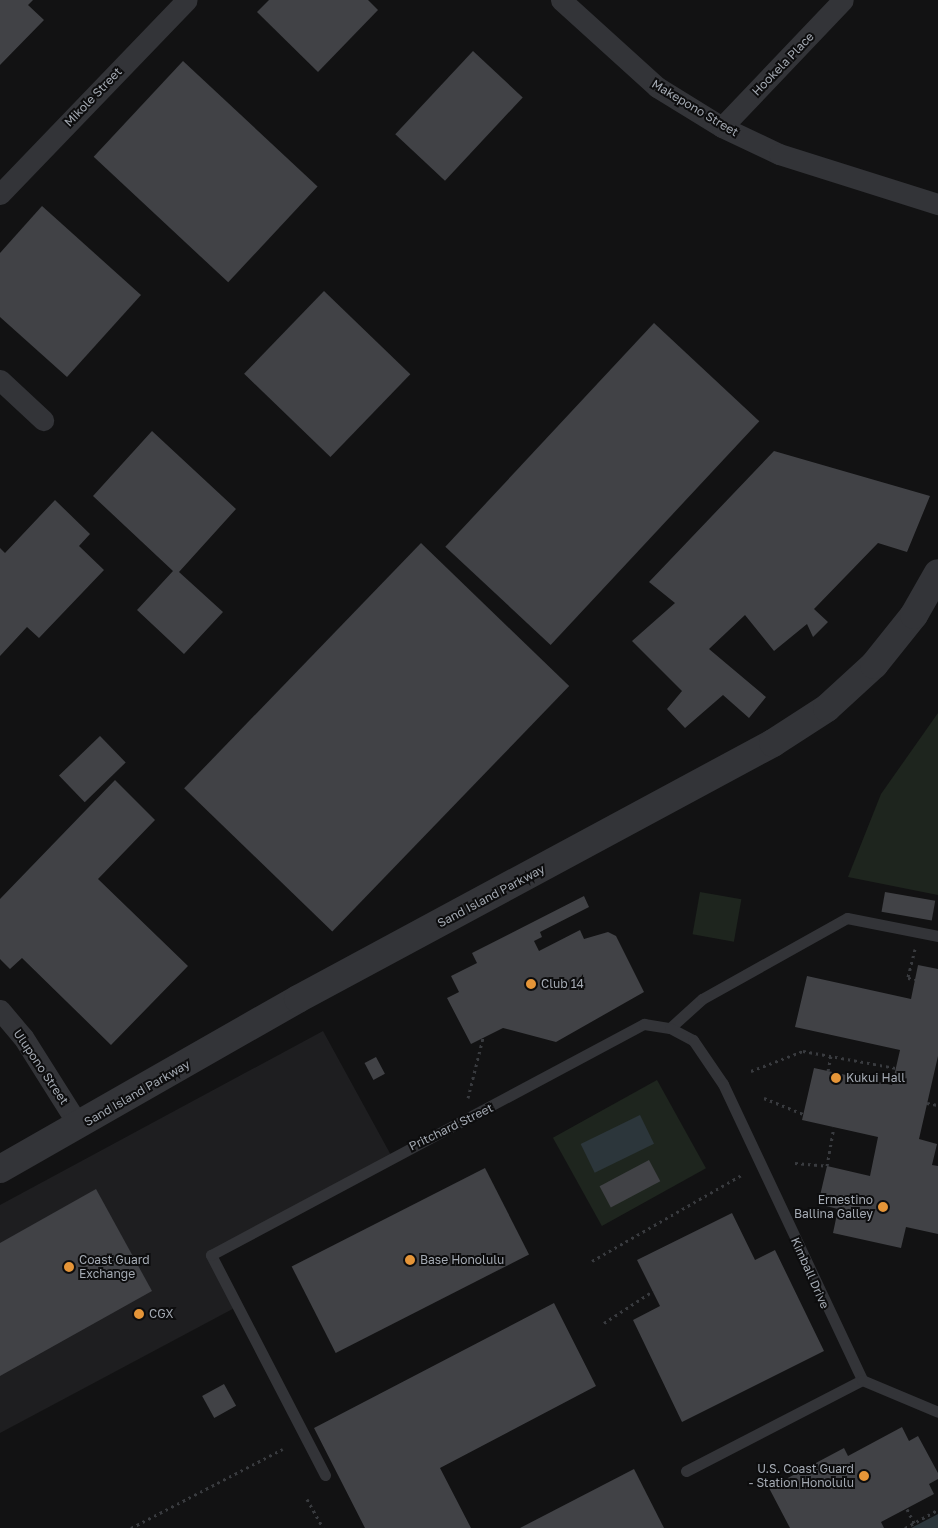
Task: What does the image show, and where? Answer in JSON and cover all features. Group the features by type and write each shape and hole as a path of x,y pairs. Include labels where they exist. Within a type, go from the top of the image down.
{"street":[{"name":"Mikole Street","path":"0,194 187,0"},
{"name":"Makepono Street","path":"561,0 657,87 722,127 779,154 938,204"},
{"name":"Hookela Place","path":"722,127 843,0"},
{"path":"0,380 43,420"},
{"name":"Sand Island Parkway","path":"0,1169 79,1126 298,999 773,743 827,708 874,665 914,615 938,573"},
{"name":"Ulupono Street","path":"0,1010 23,1036 79,1126"}],"lane":[{"path":"670,1028 702,998 847,918 938,936"},
{"name":"Pritchard Street","path":"325,1475 211,1254 644,1024 670,1028 693,1040"},
{"name":"Kimball Drive","path":"693,1040 723,1084 862,1380"},
{"path":"686,1471 862,1380 938,1412"}],"path":[{"path":"915,979 908,978 916,944"},
{"path":"467,1104 483,1038"},
{"path":"751,1071 802,1051 896,1068"},
{"path":"828,1071 831,1056"},
{"path":"764,1098 803,1114"},
{"path":"927,1103 938,1105"},
{"path":"795,1163 827,1166 834,1128"},
{"path":"592,1261 743,1174"},
{"path":"604,1323 653,1292"},
{"path":"131,1528 283,1449"},
{"path":"307,1499 323,1528"},
{"path":"907,1509 914,1526"},
{"path":"905,1528 914,1526 938,1510"}],"shaded area":[{"path":"938,713 938,895 848,877 881,794"},
{"path":"700,892 741,899 734,942 693,934"},
{"name":"CGX","path":"323,1031 392,1157 211,1254 240,1305 0,1433 0,1205"},
{"path":"657,1080 706,1168 602,1226 553,1138"},
{"path":"640,1115 654,1144 595,1173 581,1144"},
{"path":"938,1514 938,1528 911,1528 913,1527"}],"building":[{"path":"0,0 33,0 28,5 44,20 0,65"},
{"path":"269,0 368,0 378,10 318,72 257,12"},
{"path":"473,51 523,97 445,181 395,134"},
{"path":"183,61 318,186 228,282 94,157"},
{"path":"42,206 141,295 67,377 0,317 0,253"},
{"path":"324,291 410,374 330,457 244,374"},
{"path":"654,323 759,421 551,645 445,547"},
{"path":"152,431 236,509 179,572 223,612 184,654 137,610 173,571 93,496"},
{"path":"774,451 930,496 907,552 878,543 814,609 828,622 813,637 807,624 774,651 745,615 709,649 766,697 749,718 723,695 685,728 667,709 682,691 632,641 675,603 649,582"},
{"path":"55,500 90,534 79,546 104,570 39,638 27,627 0,656 0,548 5,553"},
{"path":"421,543 569,686 332,931 184,788"},
{"path":"100,736 126,763 85,802 59,776"},
{"path":"115,780 155,820 98,879 188,966 111,1045 22,958 10,969 0,959 0,899"},
{"path":"885,892 935,901 932,921 882,912"},
{"name":"Club 14","path":"584,896 589,907 540,932 542,937 534,941 539,951 580,930 584,939 608,932 616,936 644,992 556,1042 503,1028 471,1044 447,998 459,992 451,976 477,963 472,953"},
{"name":"Kukui Hall","path":"918,965 938,969 938,1056 919,1139 937,1144 932,1165 938,1166 938,1234 906,1227 901,1248 833,1233 838,1209 818,1204 827,1166 870,1176 878,1137 802,1120 814,1068 892,1085 900,1050 795,1027 807,976 911,999"},
{"path":"376,1057 385,1074 373,1080 365,1063"},
{"path":"649,1160 660,1181 611,1207 600,1186"},
{"name":"Base Honolulu","path":"485,1168 529,1254 336,1353 292,1267"},
{"name":"Coast Guard Exchange","path":"96,1189 152,1291 0,1376 0,1243"},
{"path":"732,1213 755,1260 775,1250 824,1351 682,1422 633,1320 660,1306 637,1260"},
{"path":"554,1303 596,1386 440,1468 471,1528 365,1528 314,1428"},
{"path":"224,1384 236,1406 214,1418 202,1396"},
{"name":"U.S. Coast Guard - Station Honolulu","path":"902,1427 909,1441 918,1436 938,1473 938,1479 929,1484 934,1494 881,1522 884,1528 790,1528 769,1488 844,1448 848,1456"},
{"path":"634,1469 664,1528 520,1528"}],"place":[{"name":"Club 14","path":"531,984"},
{"name":"Kukui Hall","path":"836,1078"},
{"name":"Ernestino Ballina Galley","path":"883,1207"},
{"name":"Base Honolulu","path":"410,1260"},
{"name":"Coast Guard Exchange","path":"69,1267"},
{"name":"CGX","path":"139,1314"},
{"name":"U.S. Coast Guard - Station Honolulu","path":"864,1476"}]}
